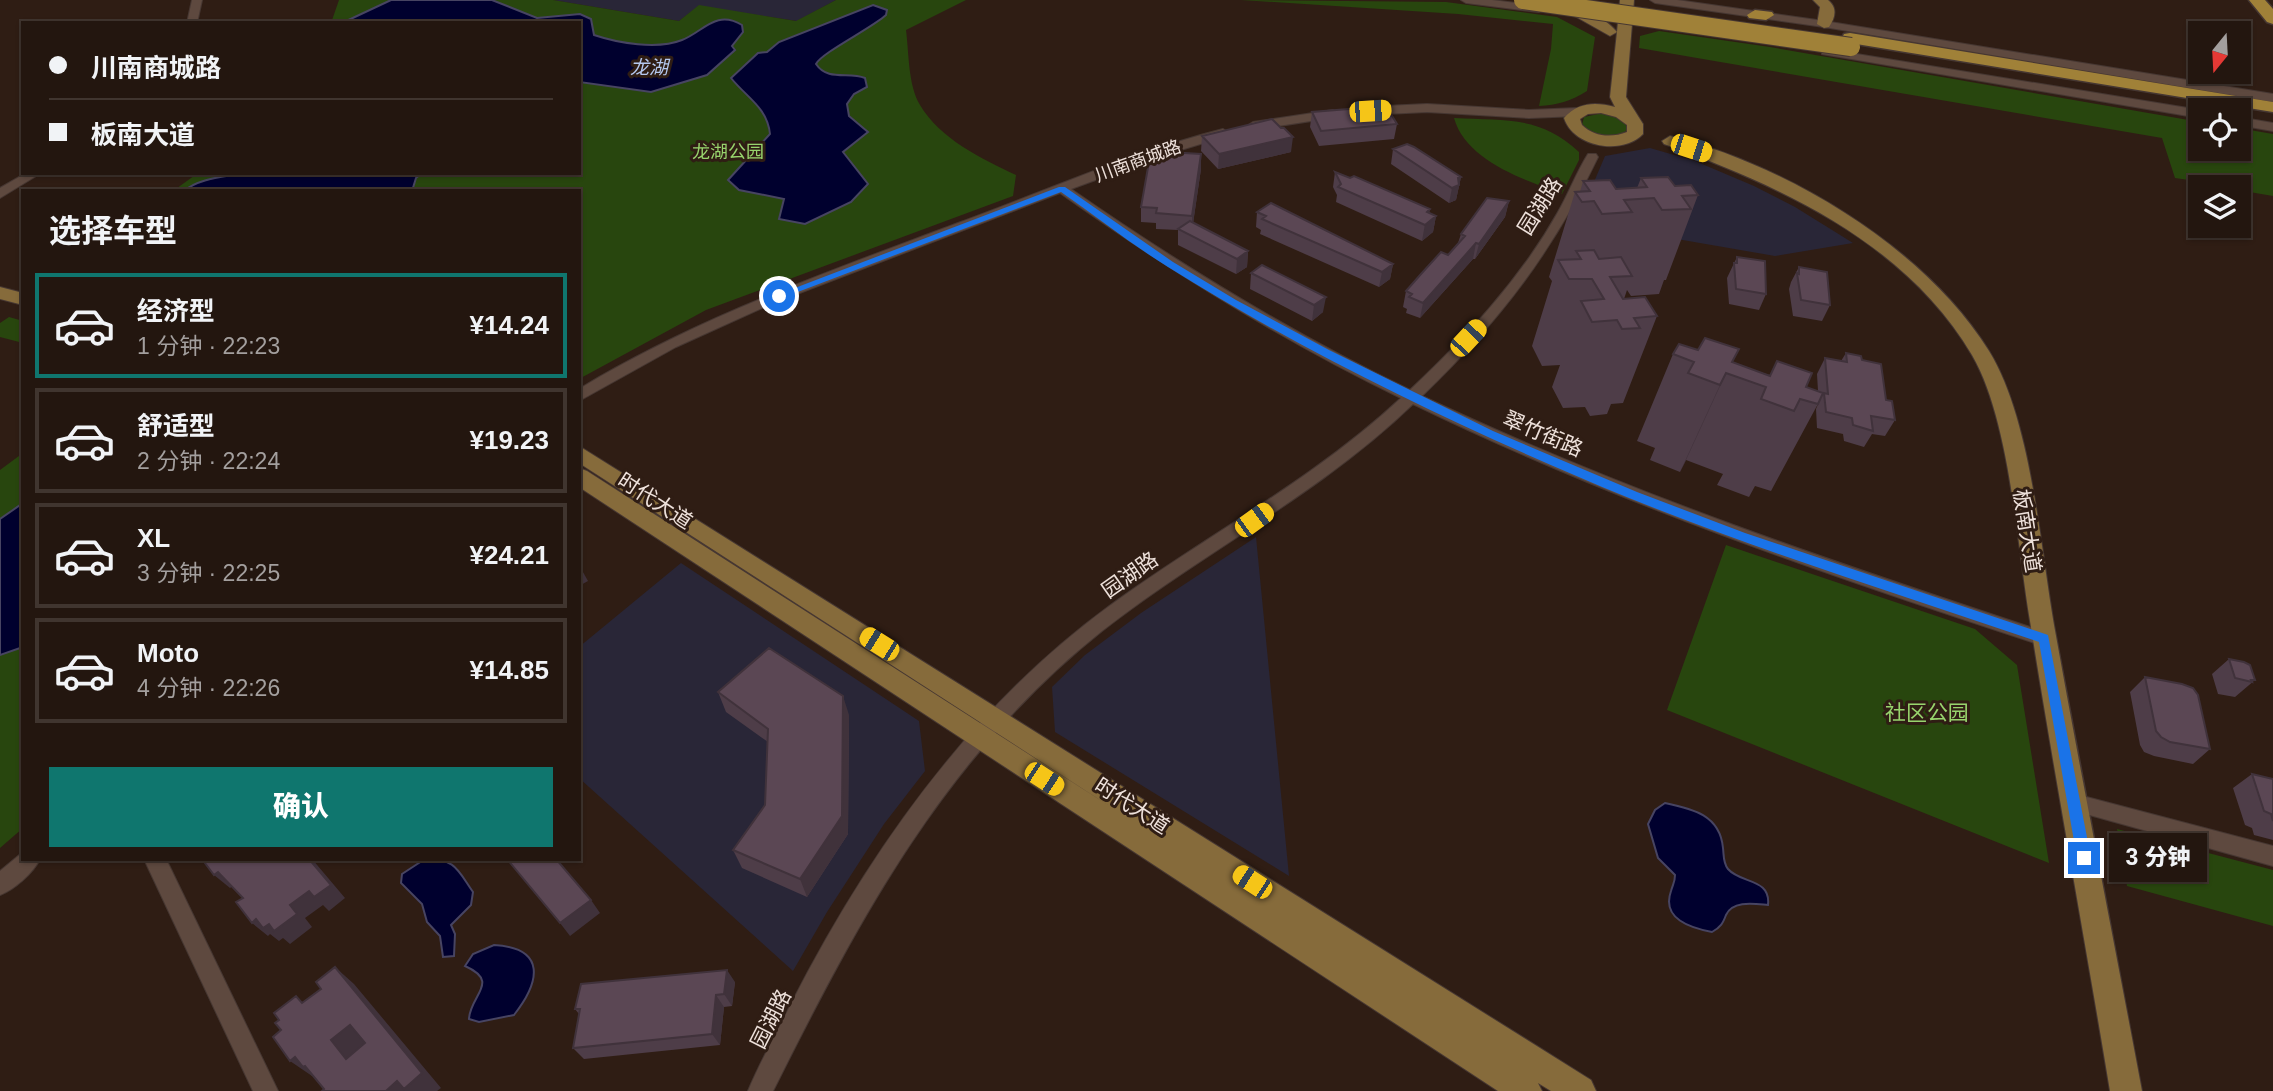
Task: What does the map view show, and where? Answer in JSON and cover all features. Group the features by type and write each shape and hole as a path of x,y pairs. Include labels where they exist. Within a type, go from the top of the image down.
{"highway":[{"path":"1523,0 1850,43 2188,107"},
{"path":"1583,7 1850,43 2273,107"},
{"path":"2251,115 2273,118"}],"main road":[{"path":"1613,0 1617,27 1618,97 1632,120 1635,134 1620,140"},
{"path":"1582,121 1602,95 1617,27 1627,0"},
{"path":"1820,0 1827,6 1828,14 1824,24"},
{"path":"1583,7 1601,23 1617,27 1668,26"},
{"path":"1582,121 1609,110 1632,120 1659,140"},
{"path":"1582,121 1620,140 1659,140"},
{"name":"板南大道","path":"1659,140 1751,170 1837,215 1869,236 1917,275 1958,320 1996,382 2025,508 2044,639 2126,1091"},
{"path":"0,278 21,283"},
{"path":"0,293 21,298"},
{"name":"时代大道","path":"581,454 1525,1091"},
{"name":"时代大道","path":"581,477 1580,1091"}],"street":[{"path":"192,21 197,0"},
{"path":"1467,0 1480,0"},
{"path":"1467,0 1583,7"},
{"path":"1655,0 1824,24 2273,98"},
{"path":"1760,15 1739,18 1734,25 1742,34 1761,41"},
{"path":"1668,26 2129,102 2188,109"},
{"path":"2065,65 2162,89"},
{"name":"川南商城路","path":"581,395 668,345 720,320 1199,139 1274,122 1389,109 1469,109 1582,121"},
{"path":"1582,121 1592,157 1620,140"},
{"path":"2251,123 2273,127"},
{"name":"园湖路","path":"760,1091 847,922 902,835 986,727 1074,644 1131,600 1254,520 1351,450 1413,397 1505,299 1560,223 1580,187 1592,157"},
{"path":"0,194 32,175"},
{"name":"翠竹街路","path":"1062,189 1170,264 1233,302 1413,397 1502,439 1681,513 2044,639"},
{"path":"2075,803 2273,856"},
{"path":"0,885 27,861"},
{"path":"156,861 266,1091"}],"shaded area":[{"path":"553,0 836,0 797,21 699,6 679,21"},
{"path":"1650,148 1695,161 1754,186 1795,207 1853,243 1775,256 1573,221 1605,156"},
{"path":"1256,537 1289,876 1055,732 1052,687 1085,655 1141,613"},
{"path":"681,563 919,721 925,771 884,824 827,912 793,971 581,780 581,645"}],"green space":[{"name":"龙湖公园","path":"339,0 553,0 679,21 699,5 796,21 836,0 966,0 906,30 913,88 928,117 950,138 976,155 1016,175 1013,196 706,310 581,378 581,189 176,189 195,175 581,175 581,21 332,21"},
{"path":"1241,0 1446,2 1557,17 1595,37 1587,91 1564,102 1539,106 1551,49 1553,24 1458,14"},
{"path":"1659,31 1770,47 2188,120 2188,161 2251,161 2251,130 2273,134 2273,196 2251,192 2251,175 2188,175 2188,180 2175,178 2162,138 1639,48 1640,36"},
{"path":"1603,113 1615,116 1626,124 1627,130 1604,136 1582,125 1584,117"},
{"path":"1454,118 1521,122 1564,140 1579,152 1579,160 1562,194 1515,175 1484,157 1461,133"},
{"path":"9,317 21,320 21,342 0,337 0,323"},
{"path":"21,454 21,830 0,848 0,470"},
{"name":"社区公园","path":"1726,545 1975,629 2017,665 2049,863 1667,710"},
{"path":"2117,829 2273,870 2273,926 2127,886"}],"water":[{"name":"龙湖","path":"391,0 492,0 537,18 580,14 591,19 594,35 614,41 661,45 672,43 725,19 742,25 743,32 732,46 735,50 707,75 651,92 581,82 581,21 346,21"},
{"path":"873,5 887,10 886,15 816,64 826,73 865,78 867,87 854,94 847,104 849,116 868,132 843,152 868,184 851,202 805,224 779,219 784,199 739,190 728,180 770,134 761,110 731,78 758,53 767,52 779,42"},
{"path":"233,175 420,175 413,189 187,189 204,181"},
{"path":"21,504 21,648 0,655 0,519"},
{"path":"1665,803 1695,811 1711,821 1721,837 1726,867 1765,890 1768,905 1745,904 1734,907 1729,910 1721,925 1712,932 1687,925 1674,915 1669,901 1675,875 1658,858 1648,824 1655,810"},
{"path":"422,861 443,861 459,871 473,892 471,905 451,925 455,934 454,956 443,957 440,936 427,922 422,904 401,883 402,874"},
{"path":"494,945 523,953 534,969 533,979 523,1003 514,1015 479,1022 469,1019 481,990 481,978 465,966 473,954"}],"building":[{"path":"1386,106 1397,124 1321,131 1312,112"},
{"path":"1272,119 1293,137 1219,154 1202,136"},
{"path":"1407,144 1461,177 1458,178 1459,185 1452,188 1393,149"},
{"path":"1167,152 1201,154 1192,216 1156,213 1157,208 1141,207 1150,156 1166,157"},
{"path":"1335,172 1350,178 1354,176 1430,209 1427,212 1436,216 1425,225 1338,187 1341,184"},
{"path":"1668,177 1675,186 1691,185 1698,195 1682,196 1691,209 1662,210 1654,198 1624,200 1632,212 1602,214 1594,201 1582,202 1575,192 1590,191 1583,181 1610,180 1616,189 1647,187 1641,178"},
{"path":"1487,198 1509,201 1479,244 1476,243 1423,303 1409,297 1412,294 1406,291 1441,252 1448,255 1465,236 1461,234"},
{"path":"1271,203 1393,264 1382,272 1262,219 1266,216 1257,212"},
{"path":"1190,221 1248,251 1237,259 1178,229"},
{"path":"1594,250 1599,259 1621,257 1632,276 1610,277 1623,299 1645,297 1657,316 1634,318 1640,328 1622,329 1617,320 1592,322 1581,301 1604,299 1592,279 1569,279 1558,260 1581,259 1576,251"},
{"path":"1737,257 1765,261 1766,294 1736,289 1734,263 1737,263"},
{"path":"1262,265 1326,297 1314,305 1251,273"},
{"path":"1799,267 1827,272 1830,305 1801,300 1797,273 1799,274"},
{"path":"1705,338 1739,349 1732,362 1770,376 1777,361 1812,373 1806,387 1823,393 1818,404 1800,399 1794,411 1761,399 1766,387 1726,373 1720,385 1688,373 1694,362 1673,354 1679,344 1698,350"},
{"path":"1846,353 1881,364 1886,400 1892,401 1895,420 1871,416 1873,431 1853,425 1852,418 1826,412 1824,393 1828,394 1825,358 1847,362"},
{"path":"769,648 843,696 842,816 800,879 733,850 765,805 768,729 718,692"},
{"path":"2229,659 2250,665 2255,680 2251,680 2252,682 2235,678"},
{"path":"2145,677 2193,688 2198,695 2210,749 2170,742 2161,737 2156,731"},
{"path":"2252,774 2273,779 2273,821 2271,814 2264,811"},
{"path":"204,861 311,861 331,885 314,897 309,891 290,905 297,914 274,931 269,924 263,928 256,919 252,923 236,902 243,898 218,872 214,875"},
{"path":"509,861 558,861 591,900 560,923"},
{"path":"335,967 422,1073 404,1089 397,1081 386,1091 322,1091 324,1089 305,1066 295,1057 290,1061 273,1037 281,1030 275,1023 279,1020 274,1013 296,996 302,1003 321,989 316,982","holes":["350,1025 365,1043 346,1059 331,1040"]},
{"path":"727,970 724,994 716,995 712,1034 573,1048 580,1009 575,1009 581,984"}],"route":[{"path":"779,296 1062,189 1114,227 1233,302 1326,353 1490,434 1633,495 1741,536 2044,639 2084,858"}]}
